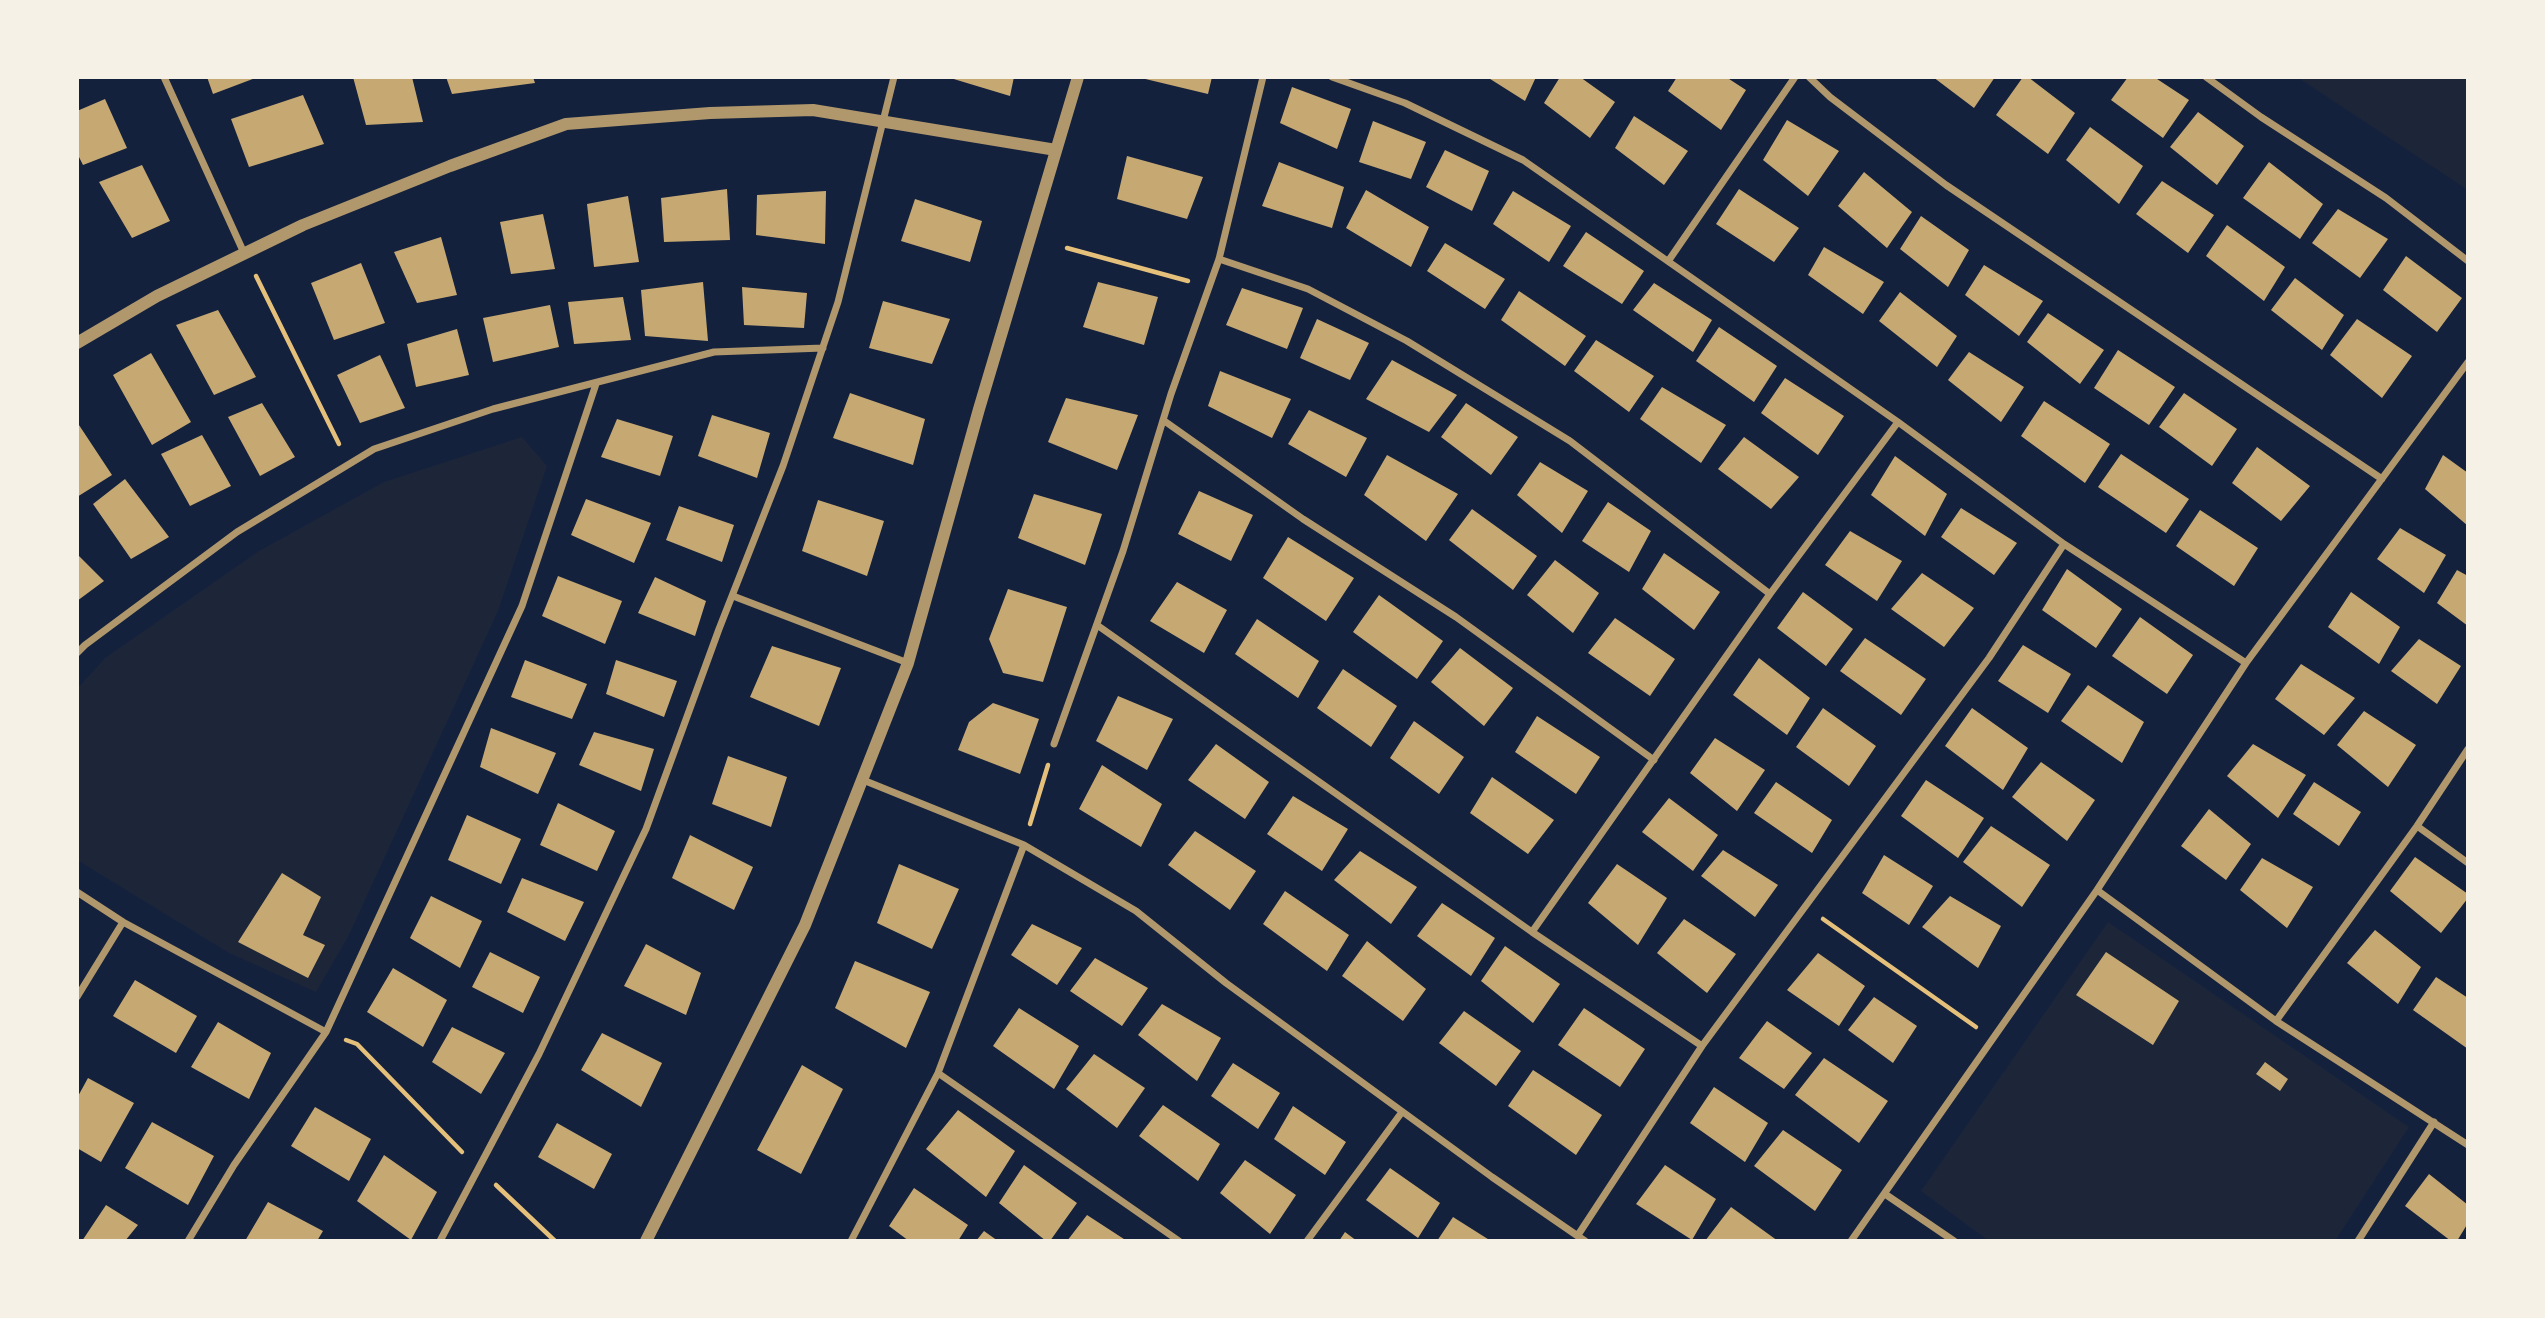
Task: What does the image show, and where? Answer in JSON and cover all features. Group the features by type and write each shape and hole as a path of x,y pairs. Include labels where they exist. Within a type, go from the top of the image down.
{"street":[{"path":"164,77 244,253"},
{"path":"440,1241 539,1054 646,829 783,466 823,348 838,302 894,77"},
{"path":"646,1241 805,926 908,663 1078,77"},
{"path":"1054,744 1124,551 1163,420 1219,259 1263,77"},
{"path":"1332,77 1405,103 1523,160 1898,422 2064,544 2246,663"},
{"path":"1669,260 1795,77"},
{"path":"1809,77 1830,97 1946,185 2382,479"},
{"path":"2206,77 2261,117 2386,198 2468,261"},
{"path":"77,343 157,296 303,225 450,166 566,124 710,113 813,110 884,124 1056,150"},
{"path":"1219,259 1308,289 1407,341 1570,441 1769,594"},
{"path":"77,653 237,532 374,449 492,409 714,352 823,348"},
{"path":"1852,1241 2097,890 2246,663 2468,362"},
{"path":"188,1241 234,1165 326,1032 522,606 596,384"},
{"path":"1163,420 1303,519 1456,617 1654,760"},
{"path":"1532,932 1769,594 1898,422"},
{"path":"1578,1236 1702,1046 1989,659 2064,544"},
{"path":"733,596 908,663"},
{"path":"1097,625 1532,932 1702,1046"},
{"path":"2276,1020 2417,826 2468,749"},
{"path":"863,780 1024,845 1136,911 1226,983 1402,1112 1586,1241"},
{"path":"2417,826 2468,863"},
{"path":"851,1241 938,1073 1024,845"},
{"path":"2097,890 2276,1020 2468,1145"},
{"path":"77,892 123,922 326,1032"},
{"path":"77,997 123,922"},
{"path":"938,1073 1179,1241"},
{"path":"1307,1241 1402,1112"},
{"path":"2358,1241 2434,1122"},
{"path":"1885,1194 1954,1241"}],"path":[{"path":"1067,248 1209,286"},
{"path":"244,253 349,464"},
{"path":"1024,845 1054,744"},
{"path":"1805,906 1993,1039"},
{"path":"326,1032 357,1044 478,1169 555,1241"}],"shaded area":[{"path":"2297,77 2468,77 2468,190"},
{"path":"522,437 547,466 498,611 348,937 316,992 229,953 77,860 77,689 105,658 259,551 384,482"},
{"path":"2108,922 2409,1127 2335,1241 1989,1241 1921,1191"}],"building":[{"path":"207,77 258,77 213,94"},
{"path":"353,77 412,77 423,122 366,125"},
{"path":"446,77 533,77 535,83 452,94"},
{"path":"947,77 1014,77 1010,96"},
{"path":"1137,77 1212,77 1208,94"},
{"path":"1487,77 1536,77 1525,101"},
{"path":"1560,77 1580,77 1615,102 1590,138 1544,103"},
{"path":"1677,77 1726,77 1746,90 1721,130 1668,91"},
{"path":"1933,77 1995,77 1974,108"},
{"path":"2023,77 2028,77 2075,113 2048,154 1996,115"},
{"path":"2128,77 2154,77 2189,100 2163,138 2111,100"},
{"path":"1292,87 1351,109 1337,149 1280,123"},
{"path":"303,95 324,144 249,167 231,119"},
{"path":"105,99 127,148 83,165 77,153 77,111"},
{"path":"2198,112 2244,146 2217,185 2170,147"},
{"path":"1634,116 1688,151 1664,185 1615,148"},
{"path":"1787,120 1839,151 1808,196 1763,160"},
{"path":"1373,121 1426,142 1411,179 1359,162"},
{"path":"2090,127 2143,166 2119,204 2066,160"},
{"path":"1445,150 1489,171 1472,211 1426,187"},
{"path":"1127,156 1203,177 1187,219 1117,199"},
{"path":"1279,162 1344,187 1332,228 1262,206"},
{"path":"2269,162 2323,204 2300,239 2243,198"},
{"path":"142,165 170,221 132,238 99,182"},
{"path":"1864,172 1912,212 1887,248 1838,206"},
{"path":"2162,181 2214,215 2188,253 2136,214"},
{"path":"727,189 730,240 664,242 661,198"},
{"path":"1739,189 1799,228 1774,262 1716,224"},
{"path":"1366,190 1429,227 1411,267 1346,228"},
{"path":"826,191 825,244 756,235 757,195"},
{"path":"1513,191 1571,226 1549,262 1493,224"},
{"path":"628,196 639,262 594,267 587,204"},
{"path":"915,199 982,221 970,262 901,241"},
{"path":"2338,209 2388,239 2360,278 2312,243"},
{"path":"543,214 555,269 511,274 500,222"},
{"path":"1921,216 1969,250 1948,287 1900,249"},
{"path":"2227,225 2285,267 2264,301 2206,256"},
{"path":"1586,232 1644,271 1622,304 1563,266"},
{"path":"441,237 457,295 417,303 394,252"},
{"path":"1445,243 1505,279 1485,309 1427,271"},
{"path":"1824,247 1884,282 1863,314 1808,275"},
{"path":"2406,256 2462,298 2437,332 2383,290"},
{"path":"361,263 385,323 334,340 311,283"},
{"path":"1984,265 2043,301 2019,336 1965,295"},
{"path":"2295,278 2344,315 2322,350 2271,310"},
{"path":"703,282 708,341 645,336 641,290"},
{"path":"1098,282 1158,297 1144,345 1083,327"},
{"path":"1654,283 1712,320 1693,352 1633,310"},
{"path":"742,287 807,293 804,328 744,325"},
{"path":"1242,288 1303,308 1287,349 1226,325"},
{"path":"1519,291 1586,336 1565,366 1501,320"},
{"path":"1900,292 1957,336 1937,367 1879,321"},
{"path":"623,297 631,340 574,344 568,302"},
{"path":"883,301 950,319 932,364 869,348"},
{"path":"550,305 559,347 493,362 483,318"},
{"path":"218,310 256,377 214,395 176,325"},
{"path":"2048,313 2104,350 2080,384 2027,342"},
{"path":"1317,319 1369,343 1350,380 1300,358"},
{"path":"2357,319 2412,356 2382,398 2330,355"},
{"path":"1719,327 1777,366 1754,402 1696,361"},
{"path":"457,329 469,375 416,387 407,344"},
{"path":"1596,340 1654,376 1629,412 1574,371"},
{"path":"2118,350 2175,387 2149,425 2094,388"},
{"path":"1969,352 2024,387 2001,422 1948,380"},
{"path":"151,353 191,422 152,445 113,375"},
{"path":"380,355 405,408 360,423 337,375"},
{"path":"1392,360 1457,395 1429,432 1366,399"},
{"path":"1220,371 1291,399 1272,438 1208,406"},
{"path":"1785,378 1844,416 1818,455 1761,413"},
{"path":"1662,387 1726,425 1701,463 1640,419"},
{"path":"850,393 925,419 913,465 833,438"},
{"path":"2184,393 2237,429 2212,466 2159,427"},
{"path":"1066,398 1138,415 1117,470 1048,442"},
{"path":"2044,401 2110,444 2085,483 2021,436"},
{"path":"262,403 295,457 260,476 228,417"},
{"path":"1466,403 1518,437 1491,475 1441,437"},
{"path":"1309,410 1367,438 1346,477 1288,444"},
{"path":"712,415 770,433 757,478 698,456"},
{"path":"617,419 673,436 660,476 601,457"},
{"path":"77,422 112,475 77,497"},
{"path":"202,435 231,486 190,506 161,454"},
{"path":"1744,437 1799,477 1771,509 1718,469"},
{"path":"2257,447 2310,486 2281,521 2232,483"},
{"path":"2121,454 2189,499 2166,533 2098,487"},
{"path":"1387,455 1458,494 1426,541 1364,495"},
{"path":"2443,455 2468,473 2468,526 2425,489"},
{"path":"1895,456 1947,494 1925,536 1871,495"},
{"path":"1540,462 1588,491 1562,533 1517,495"},
{"path":"125,479 169,537 131,559 93,504"},
{"path":"1199,491 1253,515 1231,561 1178,534"},
{"path":"1034,494 1102,514 1085,565 1018,538"},
{"path":"586,499 651,523 634,563 571,535"},
{"path":"818,500 884,521 867,576 802,551"},
{"path":"1608,502 1651,531 1629,572 1582,541"},
{"path":"679,506 734,525 722,562 666,540"},
{"path":"1961,508 2017,543 1994,575 1941,537"},
{"path":"1472,509 1537,556 1513,590 1449,540"},
{"path":"2200,510 2258,548 2234,586 2176,546"},
{"path":"2400,528 2446,555 2424,593 2377,559"},
{"path":"1850,531 1902,561 1877,601 1825,565"},
{"path":"1288,537 1354,578 1326,621 1263,578"},
{"path":"1664,553 1720,592 1694,630 1642,589"},
{"path":"77,554 104,581 77,601"},
{"path":"1555,560 1599,593 1573,633 1527,595"},
{"path":"2067,569 2122,609 2096,648 2042,610"},
{"path":"2457,570 2468,576 2468,626 2437,603"},
{"path":"1922,573 1974,608 1944,647 1891,609"},
{"path":"558,576 622,601 605,644 542,616"},
{"path":"655,577 706,601 695,636 638,613"},
{"path":"1177,582 1227,610 1204,653 1150,621"},
{"path":"1008,589 1067,607 1043,682 1003,673 989,639"},
{"path":"1803,592 1853,629 1826,666 1777,628"},
{"path":"2351,592 2400,627 2379,664 2328,627"},
{"path":"1379,595 1443,641 1417,679 1353,632"},
{"path":"2140,617 2193,655 2167,694 2112,656"},
{"path":"1615,618 1675,659 1650,696 1588,653"},
{"path":"1257,619 1319,661 1298,698 1235,654"},
{"path":"1865,638 1926,679 1901,715 1840,671"},
{"path":"2419,639 2461,666 2437,704 2391,671"},
{"path":"2023,645 2071,674 2048,713 1998,681"},
{"path":"772,646 841,668 819,726 750,697"},
{"path":"1460,648 1513,688 1484,726 1431,682"},
{"path":"1759,658 1810,698 1787,735 1733,695"},
{"path":"525,660 587,684 572,719 511,697"},
{"path":"616,660 677,681 664,717 606,694"},
{"path":"2301,664 2355,698 2324,735 2275,699"},
{"path":"1343,669 1397,706 1371,747 1317,708"},
{"path":"2088,685 2144,722 2122,763 2061,721"},
{"path":"1118,696 1173,719 1147,770 1096,741"},
{"path":"993,703 1039,719 1020,774 958,750 969,722"},
{"path":"1823,708 1876,746 1849,786 1796,747"},
{"path":"1972,708 2028,748 2003,790 1945,746"},
{"path":"2364,711 2416,745 2388,787 2337,745"},
{"path":"1537,716 1600,757 1576,794 1515,752"},
{"path":"1414,721 1464,757 1439,794 1390,758"},
{"path":"491,728 556,753 538,794 480,767"},
{"path":"594,732 654,749 641,791 579,765"},
{"path":"1715,738 1765,770 1737,811 1690,773"},
{"path":"1216,744 1269,782 1245,819 1188,780"},
{"path":"2253,744 2306,775 2278,818 2227,776"},
{"path":"728,756 787,777 771,827 712,804"},
{"path":"2041,762 2095,800 2067,841 2012,797"},
{"path":"1102,765 1162,804 1141,847 1079,809"},
{"path":"1492,777 1554,820 1528,854 1470,813"},
{"path":"1926,780 1984,818 1958,858 1901,816"},
{"path":"1776,782 1832,820 1812,853 1754,813"},
{"path":"2314,782 2361,812 2339,846 2293,814"},
{"path":"1293,796 1348,829 1322,871 1267,834"},
{"path":"1669,798 1718,835 1693,871 1642,832"},
{"path":"558,803 615,831 597,871 540,845"},
{"path":"2209,809 2251,844 2226,880 2181,846"},
{"path":"467,815 521,839 501,884 448,860"},
{"path":"1991,826 2050,865 2022,907 1963,862"},
{"path":"1195,831 1256,871 1230,910 1168,865"},
{"path":"690,835 753,867 734,910 672,878"},
{"path":"1723,850 1778,885 1755,917 1701,876"},
{"path":"1360,851 1417,887 1391,924 1334,880"},
{"path":"1884,855 1933,886 1909,925 1862,893"},
{"path":"2415,857 2468,894 2468,898 2441,933 2390,891"},
{"path":"2262,858 2313,887 2287,928 2240,890"},
{"path":"899,864 959,889 932,949 877,923"},
{"path":"1617,864 1667,898 1638,945 1588,903"},
{"path":"282,873 321,897 303,935 325,945 308,978 238,942"},
{"path":"522,878 584,902 565,941 507,912"},
{"path":"1285,891 1349,935 1327,971 1263,924"},
{"path":"431,896 482,921 460,968 410,938"},
{"path":"1950,896 2001,926 1978,968 1922,927"},
{"path":"1442,903 1495,938 1471,976 1417,936"},
{"path":"1684,919 1736,954 1707,993 1657,953"},
{"path":"1032,924 1082,948 1057,985 1011,955"},
{"path":"2375,930 2421,967 2398,1004 2347,963"},
{"path":"1367,941 1426,989 1403,1021 1342,976"},
{"path":"646,944 701,973 686,1015 624,986"},
{"path":"1505,946 1560,984 1533,1023 1481,981"},
{"path":"490,952 540,977 523,1013 472,987"},
{"path":"2106,952 2179,1001 2153,1045 2076,995"},
{"path":"1818,953 1865,986 1839,1026 1787,990"},
{"path":"1095,958 1148,988 1122,1026 1070,991"},
{"path":"855,961 930,992 906,1048 835,1008"},
{"path":"393,968 447,1000 423,1047 367,1012"},
{"path":"2436,977 2468,998 2468,1049 2413,1010"},
{"path":"135,980 197,1016 176,1053 113,1016"},
{"path":"1874,997 1917,1026 1893,1063 1848,1030"},
{"path":"1162,1004 1221,1038 1197,1081 1138,1035"},
{"path":"1019,1008 1079,1046 1054,1089 993,1046"},
{"path":"1584,1008 1645,1049 1620,1087 1558,1045"},
{"path":"1464,1011 1521,1051 1496,1086 1439,1043"},
{"path":"1767,1021 1812,1053 1784,1089 1739,1058"},
{"path":"218,1022 271,1053 249,1099 191,1067"},
{"path":"452,1027 505,1053 481,1094 432,1062"},
{"path":"602,1033 662,1063 641,1107 581,1070"},
{"path":"1094,1054 1145,1088 1117,1128 1066,1089"},
{"path":"1824,1058 1888,1101 1859,1143 1795,1095"},
{"path":"2265,1062 2288,1079 2280,1091 2256,1074"},
{"path":"1233,1063 1280,1093 1258,1129 1211,1096"},
{"path":"802,1065 843,1089 801,1174 757,1150"},
{"path":"1533,1070 1602,1115 1576,1155 1508,1106"},
{"path":"88,1078 134,1103 101,1162 77,1148 77,1098"},
{"path":"1714,1087 1768,1123 1745,1162 1690,1123"},
{"path":"1163,1105 1220,1144 1198,1181 1139,1136"},
{"path":"1293,1106 1346,1142 1325,1175 1274,1139"},
{"path":"315,1107 371,1139 349,1181 291,1146"},
{"path":"958,1110 1015,1151 986,1197 926,1149"},
{"path":"152,1122 214,1156 188,1205 125,1168"},
{"path":"557,1123 612,1154 594,1189 538,1157"},
{"path":"1783,1130 1842,1170 1815,1211 1754,1166"},
{"path":"384,1155 437,1192 411,1240 357,1201"},
{"path":"1245,1160 1296,1195 1270,1234 1220,1193"},
{"path":"1024,1165 1077,1203 1050,1241 1046,1241 999,1203"},
{"path":"1665,1165 1716,1199 1692,1240 1636,1204"},
{"path":"1390,1168 1440,1203 1418,1238 1366,1200"},
{"path":"2429,1174 2468,1205 2468,1223 2457,1241 2451,1241 2405,1206"},
{"path":"914,1188 968,1225 958,1241 909,1241 889,1226"},
{"path":"268,1202 323,1231 317,1241 245,1241"},
{"path":"106,1205 138,1225 125,1241 82,1241"},
{"path":"1731,1207 1778,1241 1705,1241"},
{"path":"1087,1215 1127,1241 1067,1241"},
{"path":"1453,1217 1491,1241 1437,1241"},
{"path":"984,1231 998,1241 976,1241"},
{"path":"1345,1232 1357,1241 1339,1241"}]}
